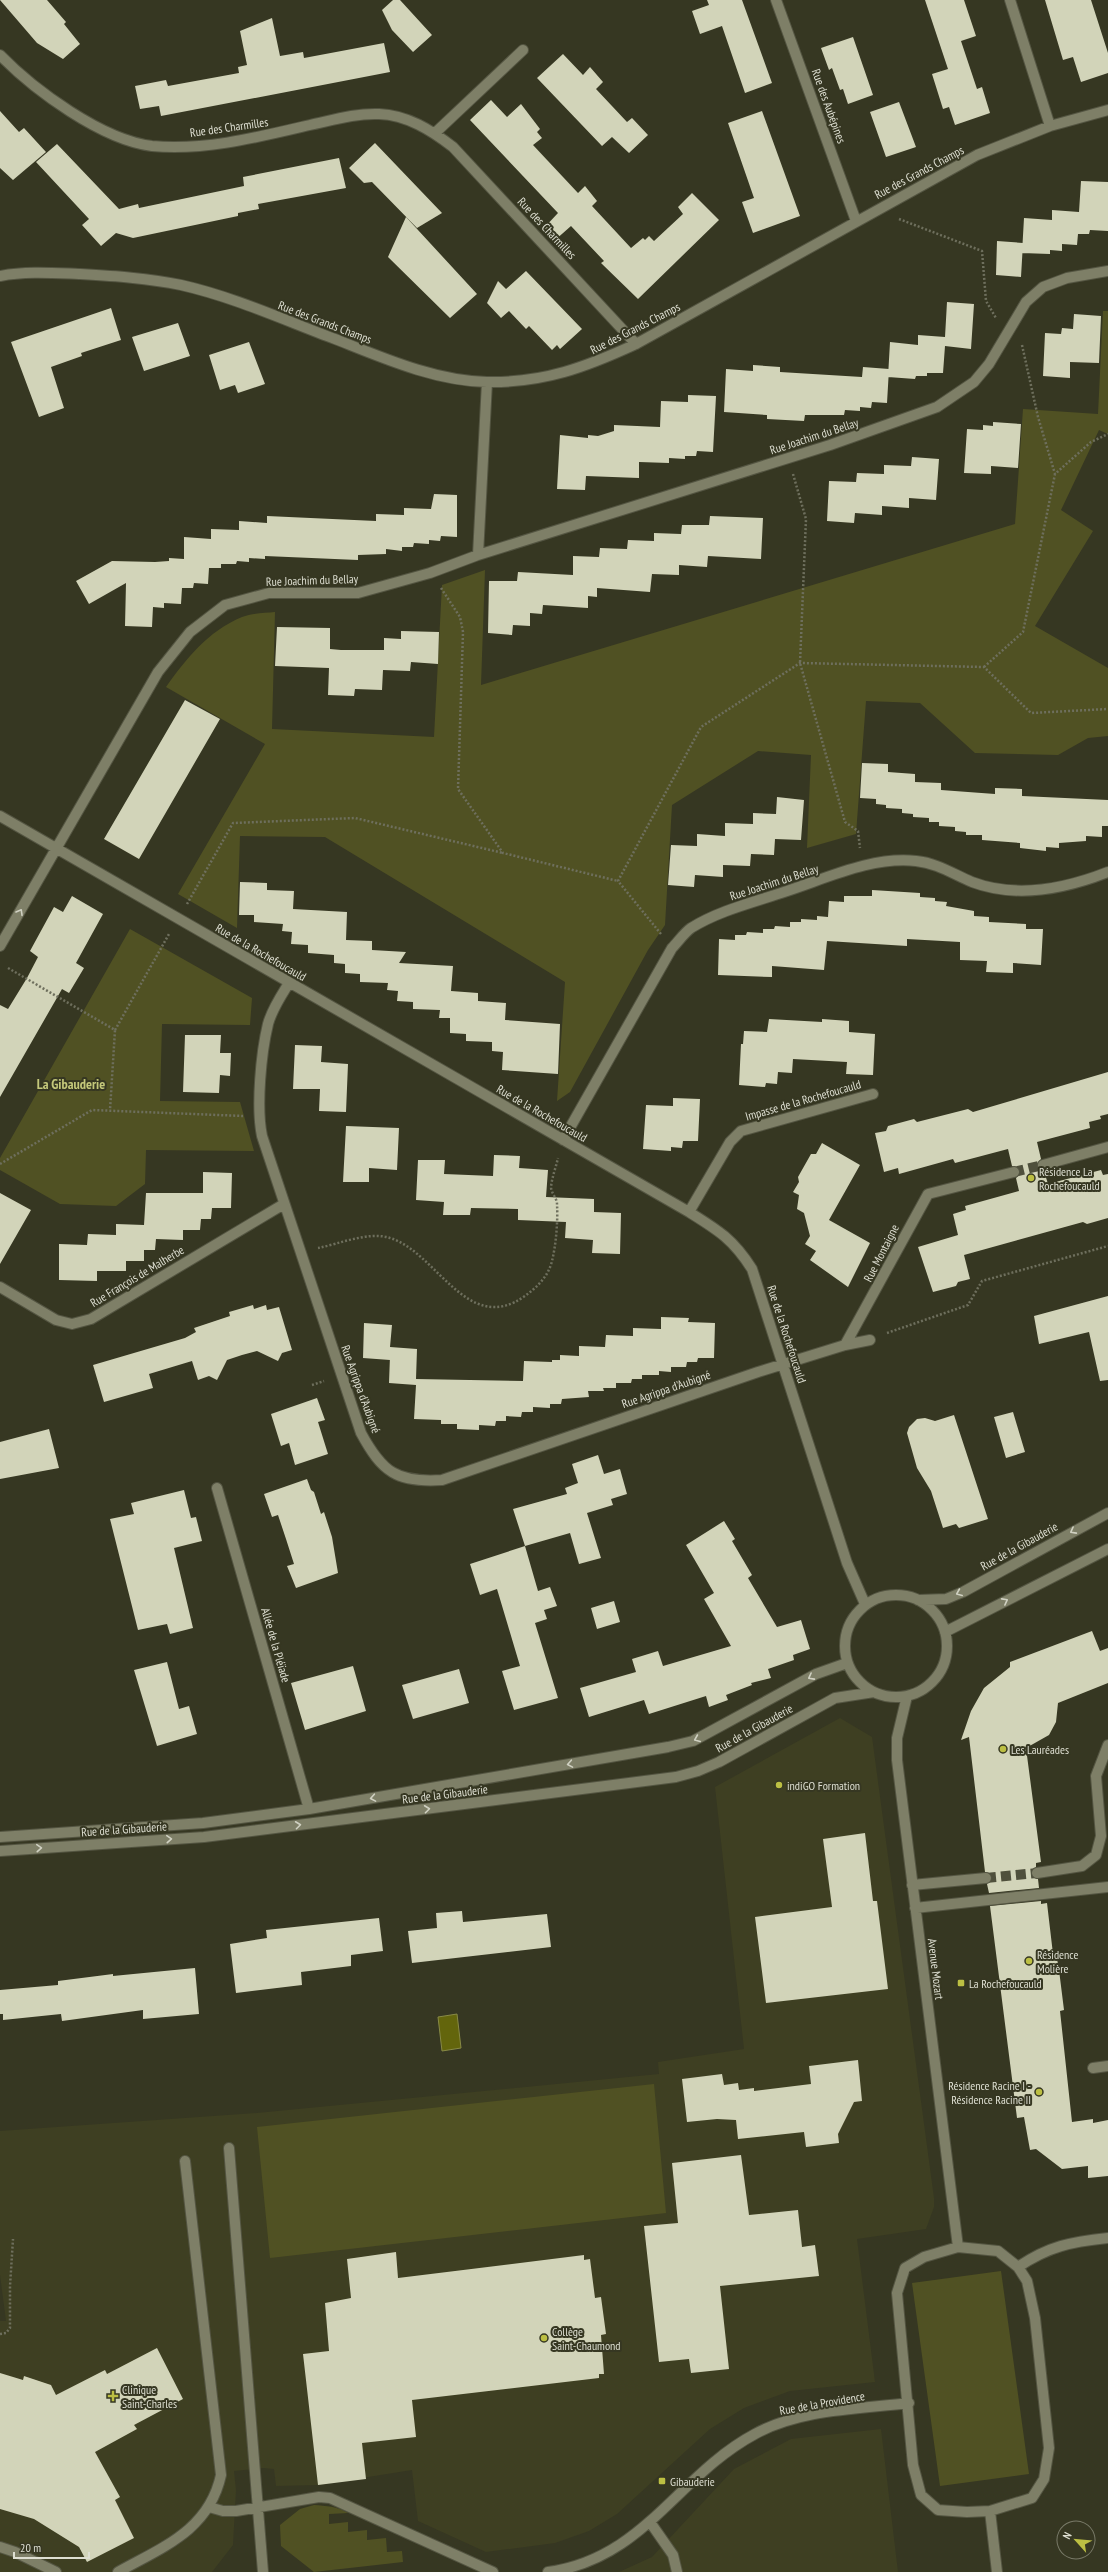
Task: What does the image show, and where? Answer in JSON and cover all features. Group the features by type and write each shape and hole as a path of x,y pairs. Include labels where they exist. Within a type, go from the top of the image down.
{"street":[{"name":"Rue des Aubépines","path":"776,0 856,221"},
{"path":"1010,0 1050,126"},
{"path":"435,133 523,50"},
{"name":"Rue des Charmilles","path":"0,55 30,84 70,110 110,133 150,146 193,147 258,137 351,116 379,114 410,120 435,133 453,147 636,344"},
{"name":"Rue des Grands Champs","path":"0,276 50,273 123,276 181,285 238,302 396,363 435,374 486,382 543,378 587,366 636,344 880,207 977,155 1050,126 1108,110"},
{"name":"Rue Joachim du Bellay","path":"57,849 158,672 190,632 226,605 269,593 358,593 430,573 478,556 788,458 937,407 974,382 989,364 1015,318 1026,302 1043,288 1067,278 1108,271"},
{"path":"478,556 486,382"},
{"name":"Rue de la Rochefoucauld","path":"0,816 689,1212 717,1230 738,1248 748,1263 783,1363 847,1563 866,1604"},
{"path":"0,946 57,849"},
{"name":"Rue Joachim du Bellay","path":"563,1140 672,948 689,929 720,913 863,866 894,860 916,861 940,866 972,882 996,889 1024,891 1082,882 1108,872"},
{"name":"Rue Agrippa d'Aubigné","path":"289,983 275,1006 268,1024 258,1117 284,1204 361,1433 381,1465 398,1476 421,1481 442,1480 783,1363"},
{"name":"Impasse de la Rochefoucauld","path":"689,1212 730,1142 741,1131 873,1094"},
{"path":"1043,1165 1108,1147"},
{"name":"Rue Montaigne","path":"845,1345 886,1274 899,1244 928,1194 1014,1172"},
{"name":"Rue François de Malherbe","path":"0,1287 56,1320 72,1324 91,1319 284,1204"},
{"path":"783,1363 845,1345 870,1340"},
{"name":"Allée de la Pléïade","path":"217,1488 309,1809"},
{"name":"Rue de la Gibauderie","path":"918,1600 946,1598 963,1592 1108,1513"},
{"path":"945,1632 1108,1549"},
{"path":"891,1595 905,1595 918,1600 935,1613 945,1632 947,1649 943,1665 934,1679 922,1690 907,1696 890,1696 874,1692 858,1680 848,1663 845,1647 847,1631 854,1616 866,1604 891,1595"},
{"name":"Rue de la Gibauderie","path":"0,1837 203,1823 309,1809 694,1742 816,1674 848,1663"},
{"name":"Rue de la Gibauderie","path":"0,1851 204,1837 698,1772 835,1698 874,1692"},
{"name":"Avenue Mozart","path":"907,1696 897,1738 897,1760 958,2247"},
{"path":"1037,1873 1082,1866 1096,1855 1101,1836 1096,1776 1108,1745"},
{"path":"912,1885 986,1878"},
{"path":"915,1908 1108,1887"},
{"path":"1093,2068 1108,2066"},
{"path":"229,2148 263,2572"},
{"path":"118,2572 177,2539 191,2528 209,2507 216,2495 221,2475 185,2161"},
{"path":"1018,2267 1039,2253 1052,2248 1073,2242 1108,2238"},
{"path":"958,2247 998,2251 1018,2267 1027,2281 1035,2318 1048,2448 1044,2479 1032,2498 990,2511 938,2510 921,2495 913,2465 909,2403 897,2293 901,2276 905,2268 924,2257 958,2247"},
{"name":"Rue de la Providence","path":"548,2572 561,2570 603,2556 627,2541 731,2448 770,2426 819,2414 909,2403"},
{"path":"209,2507 223,2511 257,2508 319,2497 330,2498 493,2572"},
{"path":"990,2511 997,2572"},
{"path":"650,2522 673,2555 677,2572"},
{"path":"0,2548 15,2552 56,2572"}],"path":[{"path":"880,207 887,220 893,217 982,251 986,301 1006,335"},
{"path":"984,667 1023,632 1055,474 1038,417 1015,318"},
{"path":"1055,474 1091,442 1108,434"},
{"path":"788,458 806,519 800,663 845,822 858,831 863,866"},
{"path":"430,573 454,605 460,617 462,632 458,789 503,853"},
{"path":"618,881 701,727 800,663 984,667 1031,713 1108,709"},
{"path":"110,1110 115,1030 233,823 355,818 618,881 672,948"},
{"path":"8,968 115,1030"},
{"path":"0,1164 92,1110 258,1117"},
{"path":"300,1252 372,1237 389,1237 412,1251 463,1296 479,1305 497,1307 518,1301 536,1287 548,1273 552,1260 557,1202 551,1188 563,1140"},
{"path":"870,1340 968,1305 982,1281 1108,1246"},
{"path":"0,2334 6,2333 10,2328 10,2279 13,2239"}],"shaded area":[{"path":"1103,311 1108,311 1108,434 1099,430 1061,510 1093,531 1035,626 1108,668 1108,736 1088,738 1058,755 975,753 920,703 866,701 856,834 807,848 811,755 758,751 672,805 665,925 648,950 570,1092 557,1101 565,982 325,837 240,836 237,928 178,894 265,744 166,687 190,656 208,638 230,623 242,617 258,613 275,612 272,729 434,737 442,585 485,570 481,685 1015,524 1023,409 1098,414"},
{"path":"130,929 252,998 250,1025 162,1024 160,1101 240,1102 254,1151 146,1150 145,1184 116,1206 60,1204 0,1170 0,1158"},
{"path":"840,1718 872,1737 934,2198 934,2207 926,2229 857,2239 875,2382 790,2391 744,2408 710,2429 617,2514 589,2531 555,2543 486,2552 418,2521 412,2470 318,2485 276,2486 274,2469 263,2468 234,2471 236,2490 233,2545 212,2572 0,2572 0,2321 6,2321 0,2275 0,2131 257,2113 659,2074 658,2062 744,2049 715,1787"},
{"path":"457,2014 461,2048 442,2051 438,2017"},
{"path":"654,2084 666,2213 270,2258 257,2127"},
{"path":"1001,2271 1029,2474 940,2486 912,2283"},
{"path":"881,2429 898,2572 619,2572 652,2557 734,2469 791,2439"},
{"path":"314,2505 336,2508 348,2513 329,2514 329,2524 348,2522 348,2532 367,2530 367,2540 386,2538 387,2552 402,2551 403,2562 314,2572 281,2546 280,2525 300,2509"}],"building":[{"path":"0,0 47,0 66,22 64,24 80,44 63,59 37,43"},
{"path":"393,0 400,0 432,35 413,52 392,30 382,10"},
{"path":"707,0 742,0 772,83 745,93 722,26 700,34 692,11 709,5"},
{"path":"925,0 964,0 976,36 961,41 977,89 982,87 990,113 955,125 949,107 943,109 932,74 948,69"},
{"path":"1045,0 1091,0 1108,53 1108,73 1081,82 1073,57 1063,60"},
{"path":"272,18 280,56 303,52 304,58 384,43 390,72 161,116 159,106 140,109 135,86 166,80 168,86 239,73 238,67 247,65 240,31"},
{"path":"853,37 873,95 848,104 843,89 840,90 832,68 829,70 821,48"},
{"path":"563,54 583,75 590,67 603,82 596,89 627,122 632,118 648,135 629,153 612,137 602,146 537,78"},
{"path":"491,100 507,117 521,104 540,129 537,132 542,138 533,145 578,193 585,186 597,201 592,206 631,248 643,238 645,240 649,236 654,241 683,214 678,207 692,193 719,220 638,299 601,263 604,261 571,226 554,241 543,229 558,213 470,120"},
{"path":"899,102 916,147 886,157 870,112"},
{"path":"0,111 19,132 24,128 46,152 13,180 0,168"},
{"path":"762,111 800,216 753,233 742,202 754,198 728,123"},
{"path":"375,143 442,213 417,228 372,182 364,183 349,168"},
{"path":"57,144 119,209 138,204 139,208 244,186 243,177 339,158 346,188 258,204 259,209 238,213 238,216 133,238 116,233 101,246 82,225 89,219 36,162"},
{"path":"1081,181 1108,182 1108,231 1090,230 1089,234 1078,234 1077,245 1062,244 1062,251 1050,250 1050,254 1022,253 1024,218 1052,220 1052,210 1079,212"},
{"path":"406,217 477,294 450,318 388,257"},
{"path":"997,241 1023,243 1021,277 996,275"},
{"path":"526,271 582,329 560,349 557,345 552,350 529,326 526,329 509,311 501,318 487,303 498,281 506,289"},
{"path":"947,302 974,304 971,349 945,346 943,373 927,373 927,376 916,376 915,379 888,377 890,342 918,345 918,335 945,337"},
{"path":"111,308 121,340 81,353 82,356 51,367 64,408 39,417 11,342"},
{"path":"1074,314 1101,316 1099,363 1070,362 1070,378 1043,376 1045,333 1061,334 1062,328 1073,329"},
{"path":"178,323 190,356 144,371 132,337"},
{"path":"249,342 265,384 238,393 235,385 220,390 209,355"},
{"path":"753,365 780,367 780,372 862,377 863,367 889,369 887,403 872,402 871,408 860,407 860,411 845,410 844,415 805,415 804,421 767,419 767,415 724,412 726,369 753,371"},
{"path":"688,395 716,396 713,452 697,451 696,456 685,456 685,459 669,458 669,463 639,462 639,478 586,476 585,490 557,489 560,435 588,438 588,435 598,436 614,431 614,425 660,427 661,401 688,402"},
{"path":"993,422 1021,424 1018,468 991,466 991,474 964,473 967,429 983,430 983,425 993,426"},
{"path":"912,457 939,459 936,500 909,498 909,508 882,506 882,515 855,513 854,523 827,521 829,481 856,482 857,473 884,474 884,465 911,466"},
{"path":"434,494 457,495 457,537 441,536 440,541 429,540 429,544 414,543 413,547 402,547 402,551 386,549 386,554 358,555 358,560 265,556 265,559 249,558 249,562 237,561 236,564 221,564 221,568 209,568 208,584 194,583 193,588 182,588 181,604 164,603 164,608 153,607 152,627 125,626 126,583 89,604 76,581 112,561 155,562 169,561 169,558 184,559 184,537 211,539 211,529 239,530 239,521 267,523 267,516 376,521 376,514 404,515 404,508 431,509"},
{"path":"710,516 763,518 761,559 708,556 707,567 679,565 679,575 652,574 650,592 597,588 597,597 588,596 588,608 543,605 542,614 530,613 530,626 513,625 512,635 488,633 489,581 517,581 518,572 573,575 573,556 599,557 600,548 627,549 628,540 654,541 654,533 681,534 682,525 709,525"},
{"path":"277,627 330,628 330,649 341,650 384,650 384,638 401,639 401,631 439,632 438,664 411,662 410,671 383,670 382,690 355,689 354,696 328,695 329,668 275,666"},
{"path":"185,700 220,719 139,859 104,839"},
{"path":"862,763 888,764 888,772 915,774 915,782 941,783 941,790 995,794 995,788 1022,789 1022,796 1108,800 1108,826 1102,826 1102,837 1086,836 1086,841 1059,843 1059,848 1046,847 1046,851 1020,848 1020,843 982,840 982,835 966,835 966,832 955,831 955,827 939,826 939,822 929,822 929,818 913,817 913,814 902,813 902,809 886,808 886,805 876,804 876,799 860,798"},
{"path":"777,797 804,800 801,840 775,839 774,855 751,854 750,866 723,865 723,877 695,875 694,887 668,885 671,845 697,846 697,834 725,836 725,823 753,824 753,813 776,814"},
{"path":"240,882 267,883 267,890 294,891 293,909 347,912 346,940 372,941 372,950 406,952 399,963 453,966 451,991 478,993 478,1001 506,1003 505,1020 560,1024 558,1074 502,1070 503,1052 492,1051 492,1042 466,1041 466,1034 450,1033 450,1018 439,1018 440,1010 413,1009 413,1002 397,1001 398,991 387,990 388,983 360,982 360,974 345,973 345,964 334,963 334,955 308,953 308,945 291,944 292,932 282,931 283,924 254,922 254,915 239,915"},
{"path":"872,890 920,893 920,897 935,898 935,901 947,902 946,906 974,911 974,916 989,917 989,922 1026,924 1026,929 1043,929 1041,965 1013,963 1013,973 986,972 987,961 960,960 960,942 907,939 907,946 827,941 824,970 772,966 772,977 718,975 719,939 735,940 735,935 746,935 747,932 763,933 763,929 774,929 775,926 790,927 790,922 801,922 801,919 817,920 817,916 828,917 829,901 844,902 844,896 872,896"},
{"path":"72,896 103,914 76,963 84,968 69,993 62,989 0,1097 0,1005 8,1009 27,978 38,957 30,951 54,907 63,912"},
{"path":"769,1019 822,1022 822,1019 849,1021 849,1032 875,1034 873,1075 846,1074 847,1062 793,1059 792,1073 778,1072 777,1084 766,1083 765,1087 739,1085 741,1044 743,1044 744,1031 767,1032"},
{"path":"185,1035 221,1035 220,1053 231,1053 230,1076 220,1075 219,1093 183,1092"},
{"path":"295,1045 322,1046 321,1062 348,1064 346,1112 319,1111 320,1089 293,1089"},
{"name":"Résidence La Rochefoucauld","path":"1108,1072 1108,1114 1100,1116 1101,1119 1089,1122 1090,1128 1037,1142 1041,1159 1037,1164 1038,1169 1044,1171 1048,1184 1101,1170 1103,1175 1108,1174 1108,1218 1087,1224 1083,1222 964,1255 970,1279 958,1282 956,1286 933,1292 918,1247 958,1235 953,1214 966,1210 965,1206 1019,1191 1016,1178 1020,1174 1020,1170 1012,1166 1008,1149 955,1163 953,1159 899,1174 898,1168 884,1172 875,1133 886,1131 888,1126 914,1119 917,1122 968,1109 973,1112"},
{"path":"673,1098 700,1099 698,1141 683,1141 682,1148 671,1147 671,1151 643,1149 646,1105 673,1106"},
{"path":"346,1126 399,1128 397,1170 369,1168 369,1182 343,1182"},
{"path":"822,1143 860,1165 829,1220 870,1243 848,1287 810,1260 816,1251 805,1244 810,1236 804,1213 797,1209 799,1195 793,1192 799,1182 798,1177 811,1154 816,1154"},
{"path":"494,1155 520,1156 519,1168 548,1170 546,1197 594,1199 594,1212 621,1213 620,1254 592,1253 593,1240 565,1238 566,1222 518,1220 518,1209 471,1208 470,1215 443,1215 444,1202 416,1200 418,1160 445,1160 444,1174 493,1176"},
{"path":"203,1172 232,1173 231,1208 212,1208 211,1219 201,1219 200,1230 183,1230 183,1240 156,1239 155,1250 144,1250 144,1261 126,1261 126,1271 97,1271 97,1281 59,1280 59,1244 87,1245 88,1234 116,1235 116,1224 144,1225 146,1193 203,1193"},
{"path":"0,1193 31,1210 0,1264"},
{"path":"1108,1296 1108,1380 1100,1381 1089,1332 1039,1344 1034,1316"},
{"path":"253,1305 254,1309 266,1305 267,1310 279,1307 292,1350 282,1353 278,1361 257,1351 227,1360 217,1380 209,1376 198,1380 192,1361 149,1374 153,1388 104,1402 93,1365 185,1338 196,1332 194,1328 230,1316 229,1312"},
{"path":"661,1317 689,1318 688,1322 715,1323 714,1358 698,1358 697,1362 687,1362 686,1367 671,1367 671,1372 659,1371 659,1375 642,1375 642,1379 632,1379 631,1383 616,1383 616,1388 603,1388 604,1391 588,1391 589,1397 562,1399 561,1404 550,1404 550,1408 533,1407 533,1412 522,1412 521,1417 506,1416 506,1421 496,1421 495,1426 479,1425 479,1430 457,1429 457,1424 441,1424 441,1420 414,1419 416,1385 389,1383 390,1360 363,1358 364,1323 392,1325 390,1347 417,1349 416,1379 523,1381 524,1361 552,1362 552,1360 560,1360 560,1355 579,1356 579,1346 605,1347 606,1335 633,1336 633,1328 661,1329"},
{"path":"317,1398 325,1420 318,1422 328,1454 295,1465 289,1443 281,1446 271,1414"},
{"path":"1013,1412 1025,1452 1006,1458 994,1417"},
{"path":"954,1415 988,1519 959,1528 956,1524 943,1528 931,1491 917,1468 907,1433 909,1427 917,1419 925,1418 935,1421"},
{"path":"49,1429 59,1468 0,1479 0,1442"},
{"path":"598,1455 604,1474 620,1469 627,1494 611,1499 613,1505 587,1513 601,1558 579,1564 570,1533 525,1546 513,1509 567,1494 565,1488 578,1483 572,1464"},
{"path":"307,1479 311,1490 314,1492 321,1514 324,1512 332,1537 338,1573 296,1588 287,1566 294,1564 278,1515 272,1517 264,1494"},
{"path":"184,1490 191,1518 196,1517 202,1541 174,1548 193,1628 170,1634 167,1624 138,1630 110,1519 134,1514 131,1503"},
{"path":"724,1521 735,1539 732,1541 752,1575 748,1578 777,1627 801,1620 810,1649 793,1655 794,1660 768,1669 771,1678 751,1683 752,1685 726,1695 728,1700 709,1707 706,1696 649,1714 644,1700 589,1717 580,1688 636,1672 632,1659 658,1651 663,1666 731,1646 704,1599 714,1593 686,1545"},
{"path":"525,1546 538,1591 550,1587 557,1606 544,1610 547,1619 535,1623 558,1698 514,1710 502,1671 520,1666 497,1589 480,1595 470,1564"},
{"path":"614,1601 620,1622 597,1629 591,1608"},
{"name":"Les Lauréades","path":"1092,1631 1100,1651 1108,1648 1108,1683 1058,1703 1056,1722 1049,1735 1026,1748 1041,1862 1036,1863 1036,1867 1031,1874 1032,1877 1038,1879 1039,1888 989,1893 987,1884 992,1877 985,1872 969,1737 961,1740 971,1711 984,1688 1010,1667 1010,1662"},
{"path":"167,1662 179,1709 189,1706 197,1734 157,1746 134,1670"},
{"path":"353,1666 366,1711 305,1730 291,1683"},
{"path":"459,1669 469,1703 413,1719 402,1685"},
{"path":"865,1833 873,1901 877,1901 888,1989 766,2003 755,1917 832,1907 823,1839"},
{"path":"1041,1901 1041,1904 1047,1903 1053,1954 1056,1953 1059,1970 1064,2010 1060,2011 1072,2122 1093,2119 1093,2123 1108,2120 1108,2176 1088,2178 1088,2166 1062,2169 1036,2149 1030,2150 1024,2117 1017,2118 990,1906"},
{"path":"462,1911 463,1922 547,1914 551,1947 412,1963 408,1931 437,1928 436,1913"},
{"path":"379,1918 383,1951 351,1955 351,1966 301,1972 302,1985 236,1993 230,1944 267,1938 266,1930"},
{"path":"195,1968 199,2014 143,2019 143,2010 62,2021 61,2014 3,2020 3,2014 0,2014 0,1990 58,1985 58,1981 113,1974 113,1976"},
{"path":"858,2060 862,2101 854,2102 838,2134 839,2143 806,2147 804,2132 738,2139 736,2120 717,2119 687,2122 682,2079 722,2074 724,2085 738,2083 739,2090 754,2088 754,2091 811,2084 809,2066"},
{"path":"741,2155 749,2215 798,2210 802,2247 815,2245 819,2276 720,2286 729,2369 691,2373 689,2359 659,2362 644,2226 678,2223 672,2163"},
{"path":"396,2252 398,2278 584,2255 584,2260 590,2259 595,2298 601,2297 606,2334 601,2335 604,2374 599,2374 599,2378 412,2400 416,2437 362,2443 366,2479 318,2485 303,2354 329,2351 325,2303 351,2298 347,2259"},
{"path":"157,2348 183,2399 134,2425 137,2429 95,2452 120,2497 115,2500 134,2538 87,2562 79,2547 34,2519 0,2509 0,2373 23,2380 24,2376 51,2385 56,2395 105,2370 107,2374"}],"tunnel":[{"path":"1014,1172 1043,1165"},
{"path":"986,1878 1037,1873"}],"place":[{"name":"Résidence La Rochefoucauld","path":"1031,1178"},
{"name":"Les Lauréades","path":"1003,1749"},
{"name":"indiGO Formation","path":"779,1785"},
{"name":"Résidence Molière","path":"1029,1961"},
{"name":"La Rochefoucauld","path":"961,1983"},
{"name":"Résidence Racine I - Résidence Racine II","path":"1039,2092"},
{"name":"Collège Saint-Chaumond","path":"544,2338"},
{"name":"Clinique Saint-Charles","path":"113,2396"},
{"name":"Gibauderie","path":"662,2481"}],"district":[{"name":"La Gibauderie","path":"71,1084"}]}
